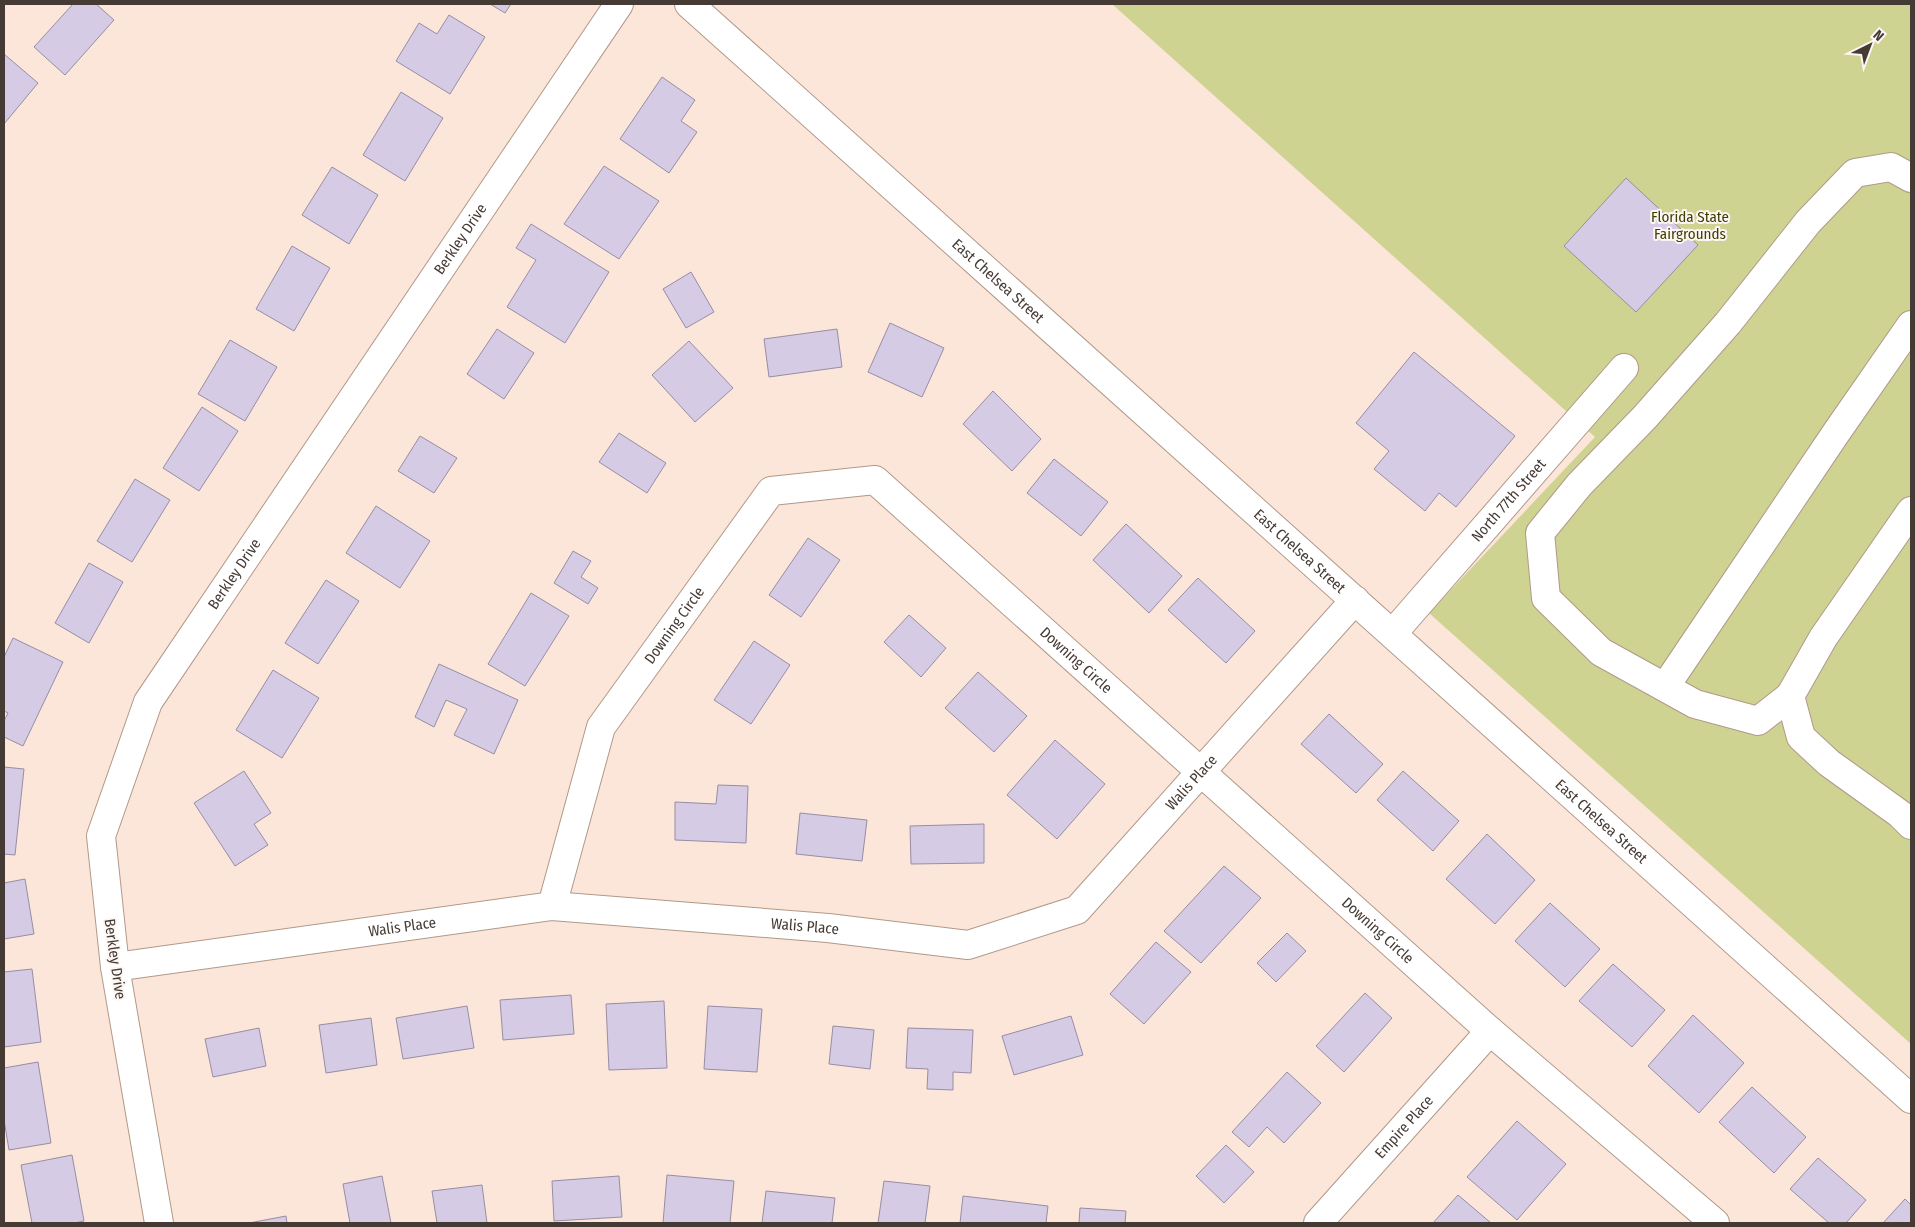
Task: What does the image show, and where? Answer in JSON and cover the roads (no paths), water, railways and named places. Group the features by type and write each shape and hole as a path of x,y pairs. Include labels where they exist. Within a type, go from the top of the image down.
{"street":[{"name":"Berkley Drive","path":"159,1223 115,967 101,836 148,702 619,4"},
{"name":"East Chelsea Street","path":"689,4 1911,1099"},
{"path":"1911,178 1891,166 1855,173 1808,222 1728,323 1645,417 1580,485 1540,533 1546,598 1601,652 1695,704 1758,721 1790,696 1823,638 1911,511"},
{"path":"1665,687 1911,325"},
{"name":"North 77th Street","path":"1393,633 1624,368"},
{"name":"Downing Circle","path":"552,906 601,727 771,491 875,480 1490,1031 1715,1223"},
{"name":"Walis Place","path":"115,967 552,906 828,928 968,945 1077,910 1355,600"},
{"path":"1790,696 1801,737 1829,763 1907,814"},
{"name":"Empire Place","path":"1318,1223 1490,1031"}],"park label":[{"name":"Florida State Fairgrounds","path":"1690,226"}]}
